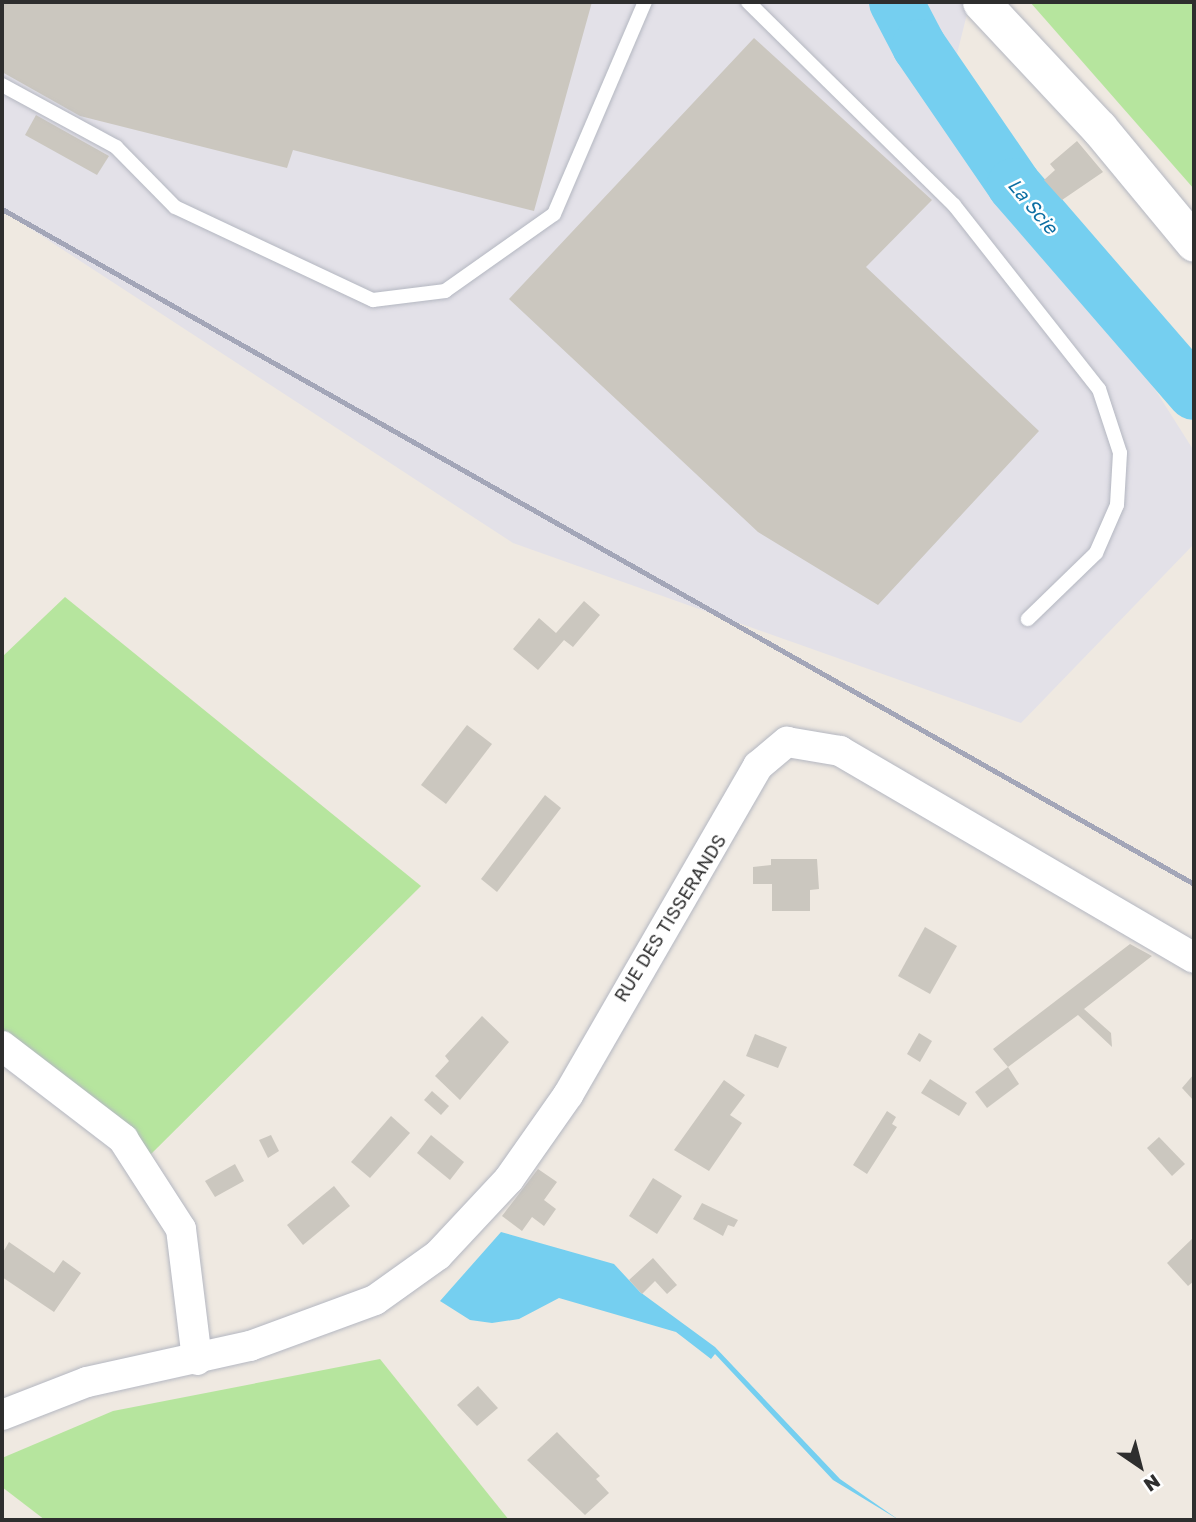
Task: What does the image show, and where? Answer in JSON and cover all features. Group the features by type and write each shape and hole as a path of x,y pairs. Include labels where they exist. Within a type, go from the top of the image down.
{"street":[{"path":"981,2 1099,128 1194,243"},
{"name":"RUE DES TISSERANDS","path":"2,1415 87,1382 197,1360 375,1300 438,1255 509,1179 568,1095 758,766 787,742 840,751 1194,958"},
{"path":"2,1046 123,1139 181,1229 197,1360"}],"lane":[{"path":"2,85 116,147 175,207 373,300 445,291 554,214 645,2"},
{"path":"748,2 954,205 1099,389 1120,453 1117,505 1097,553 1028,618"}],"shaded area":[{"path":"2,2 970,2 953,70 1194,451 1194,544 1021,723 513,543 2,210"}],"green space":[{"path":"1030,2 1194,2 1194,189"},
{"path":"65,597 421,886 144,1161 2,1059 2,657"},
{"path":"380,1359 509,1520 45,1520 2,1487 2,1458 113,1411"}],"water":[{"path":"501,1232 614,1264 640,1292 715,1347 840,1479 899,1520 833,1480 715,1354 711,1359 676,1332 559,1298 519,1319 492,1323 470,1320 440,1301"}],"building":[{"path":"2,2 592,2 534,211 293,150 287,168 80,116 2,72"},
{"path":"754,38 932,200 866,267 1039,431 878,605 758,532 509,299"},
{"path":"36,115 109,156 97,175 25,135"},
{"path":"1077,141 1103,172 1062,200 1044,180 1055,170 1050,164"},
{"path":"584,601 600,615 573,647 564,640 538,670 513,649 539,618 556,633"},
{"path":"467,725 492,744 446,804 421,785"},
{"path":"545,795 561,808 497,892 481,879"},
{"path":"771,859 817,859 819,889 810,890 810,911 772,911 772,884 753,884 753,867 771,865"},
{"path":"925,927 957,946 930,994 898,976"},
{"path":"1130,944 1152,956 1084,1009 1111,1033 1112,1047 1078,1015 1008,1067 993,1049"},
{"path":"482,1016 509,1042 460,1100 435,1076 449,1061 445,1056"},
{"path":"919,1033 932,1041 920,1062 907,1054"},
{"path":"755,1034 787,1047 778,1068 746,1056"},
{"path":"1008,1067 1019,1084 987,1108 975,1092"},
{"path":"1194,1074 1194,1101 1182,1088"},
{"path":"930,1079 967,1103 959,1116 921,1093"},
{"path":"724,1080 745,1095 730,1115 742,1123 709,1171 674,1150"},
{"path":"432,1091 449,1106 441,1115 424,1100"},
{"path":"887,1111 896,1117 892,1124 897,1127 867,1174 853,1165"},
{"path":"391,1116 410,1133 370,1178 351,1162"},
{"path":"271,1135 279,1151 268,1158 259,1140"},
{"path":"431,1135 464,1162 450,1180 417,1153"},
{"path":"1159,1137 1185,1164 1172,1176 1147,1148"},
{"path":"235,1164 244,1181 215,1197 205,1181"},
{"path":"538,1169 557,1182 544,1200 556,1209 544,1226 532,1217 522,1231 502,1216"},
{"path":"653,1178 682,1196 657,1234 629,1216"},
{"path":"334,1186 350,1206 303,1245 287,1225"},
{"path":"702,1203 738,1220 734,1227 728,1225 723,1236 693,1219"},
{"path":"1194,1237 1194,1281 1188,1286 1167,1263"},
{"path":"9,1242 54,1273 63,1260 81,1273 54,1312 2,1277 2,1254"},
{"path":"653,1258 677,1285 667,1294 655,1281 642,1294 629,1280"},
{"path":"478,1386 498,1408 477,1426 457,1405"},
{"path":"557,1432 600,1476 596,1479 609,1493 585,1515 527,1460"}],"waterway":[{"name":"La Scie","path":"896,2 919,46 1014,185 1194,393"}],"railway":[{"path":"2,209 1194,884"}]}
